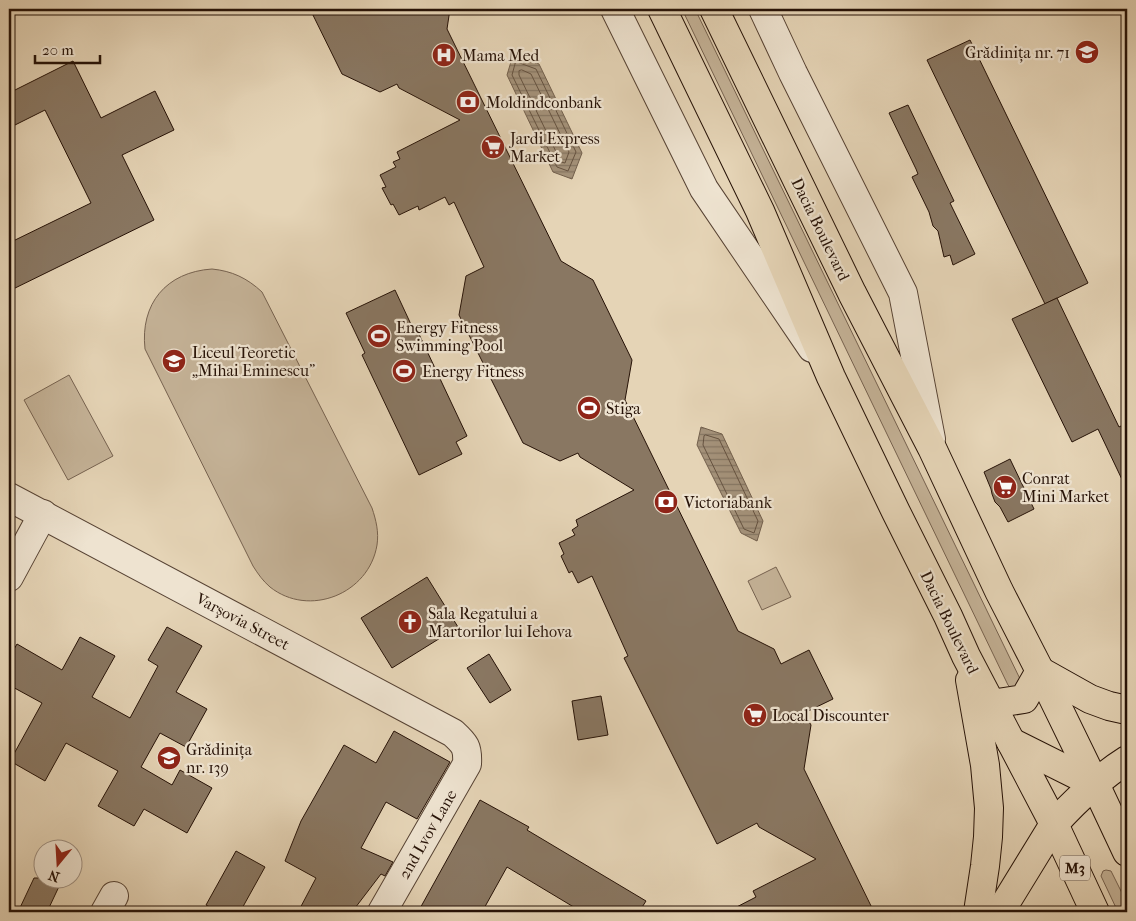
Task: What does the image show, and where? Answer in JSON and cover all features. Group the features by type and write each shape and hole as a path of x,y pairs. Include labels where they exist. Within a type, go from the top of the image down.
{"main road":[{"name":"Dacia Boulevard","path":"662,9 760,211 831,377 966,656 1054,824 1095,912"},
{"name":"Dacia Boulevard","path":"714,9 852,293 932,448 999,591 1127,852"},
{"path":"966,656 985,765 989,808 988,838 978,912"},
{"path":"991,704 1024,699 1040,672 1090,699 1127,710"},
{"path":"1011,742 1095,784"},
{"path":"1000,912 1054,824 1072,804 1127,760"}],"street":[{"name":"Dacia Boulevard","path":"615,9 704,189 831,377"},
{"name":"Dacia Boulevard","path":"763,9 903,293 932,448"},
{"name":"Varșovia Street","path":"9,497 453,733 464,743 467,755"},
{"path":"9,577 43,514"},
{"name":"2nd Lvov Lane","path":"382,912 467,764 467,755"}],"shaded area":[{"path":"682,9 695,9 1022,685 1011,688 1008,685"},
{"path":"212,269 226,271 239,276 262,292 372,508 378,535 372,562 362,577 350,588 335,596 319,600 302,600 285,596 270,587 261,577 253,566 145,349 147,318 159,293 181,276 196,271"},
{"path":"69,375 113,456 68,480 24,400"},
{"path":"776,567 791,597 762,610 748,581"},
{"path":"1103,871 1111,871 1127,903 1127,912 1118,912 1101,876"}],"water":[{"path":"513,55 539,64 582,153 572,179 553,172 507,75"},
{"path":"701,427 722,434 763,521 757,541 741,533 697,445"}],"building":[{"path":"310,9 450,9 447,29 561,261 593,280 632,360 625,400 738,631 774,649 781,664 809,650 833,699 804,713 811,725 804,769 874,912 727,912 756,897 753,891 816,859 759,827 757,823 717,844 624,658 628,656 592,576 578,583 572,571 569,573 561,556 564,554 559,543 575,535 572,530 578,526 576,520 634,490 580,457 578,453 560,461 523,443 459,315 466,276 484,267 454,202 449,205 445,197 419,210 418,206 399,215 382,188 386,187 380,175 396,167 393,162 400,159 397,152 460,120 399,88 397,84 380,92 342,74"},
{"path":"970,40 1088,283 1045,304 927,60"},
{"path":"73,61 101,118 155,91 174,130 122,155 154,220 9,291 9,243 91,203 45,110 9,128 9,93"},
{"path":"908,105 954,201 950,203 975,254 953,265 950,255 944,257 938,231 933,226 929,212 912,177 918,174 889,113"},
{"path":"395,290 415,333 418,332 467,436 456,442 462,454 419,475 362,355 365,353 346,313"},
{"path":"1057,298 1119,427 1127,423 1127,490 1098,429 1072,442 1012,319"},
{"path":"1010,459 1034,509 1008,522 995,502 984,472"},
{"name":"Sala Regatului a Martorilor lui Iehova","path":"427,577 458,627 392,668 361,618"},
{"path":"167,627 202,646 176,692 207,709 186,747 160,733 141,767 172,785 180,770 212,788 187,833 144,809 134,826 98,806 118,771 66,743 45,781 10,761 42,703 9,685 9,658 17,644 62,670 80,637 115,656 92,697 130,718 158,666 148,660"},
{"path":"489,654 511,690 490,703 467,668"},
{"path":"601,696 608,735 578,740 572,701"},
{"path":"394,731 450,762 417,819 386,802 361,848 393,862 385,876 381,874 352,912 298,912 316,878 285,861 301,821 344,745 376,763"},
{"path":"480,800 529,827 527,830 646,901 639,912 582,912 507,867 482,912 418,912"},
{"path":"236,851 265,867 240,912 219,912 206,905"},
{"path":"32,882 32,888 58,888 47,912 18,912"}],"place":[{"name":"Grădinița nr. 71","path":"1087,52"},
{"name":"Mama Med","path":"444,55"},
{"name":"Moldindconbank","path":"468,102"},
{"name":"Jardi Express Market","path":"493,147"},
{"name":"Energy Fitness Swimming Pool","path":"379,336"},
{"name":"Liceul Teoretic „Mihai Eminescu”","path":"174,361"},
{"name":"Energy Fitness","path":"404,371"},
{"name":"Stiga","path":"589,408"},
{"name":"Conrat Mini Market","path":"1005,487"},
{"name":"Victoriabank","path":"666,502"},
{"name":"Sala Regatului a Martorilor lui Iehova","path":"410,622"},
{"name":"Local Discounter","path":"755,715"},
{"name":"Grădinița nr. 139","path":"169,758"}]}
